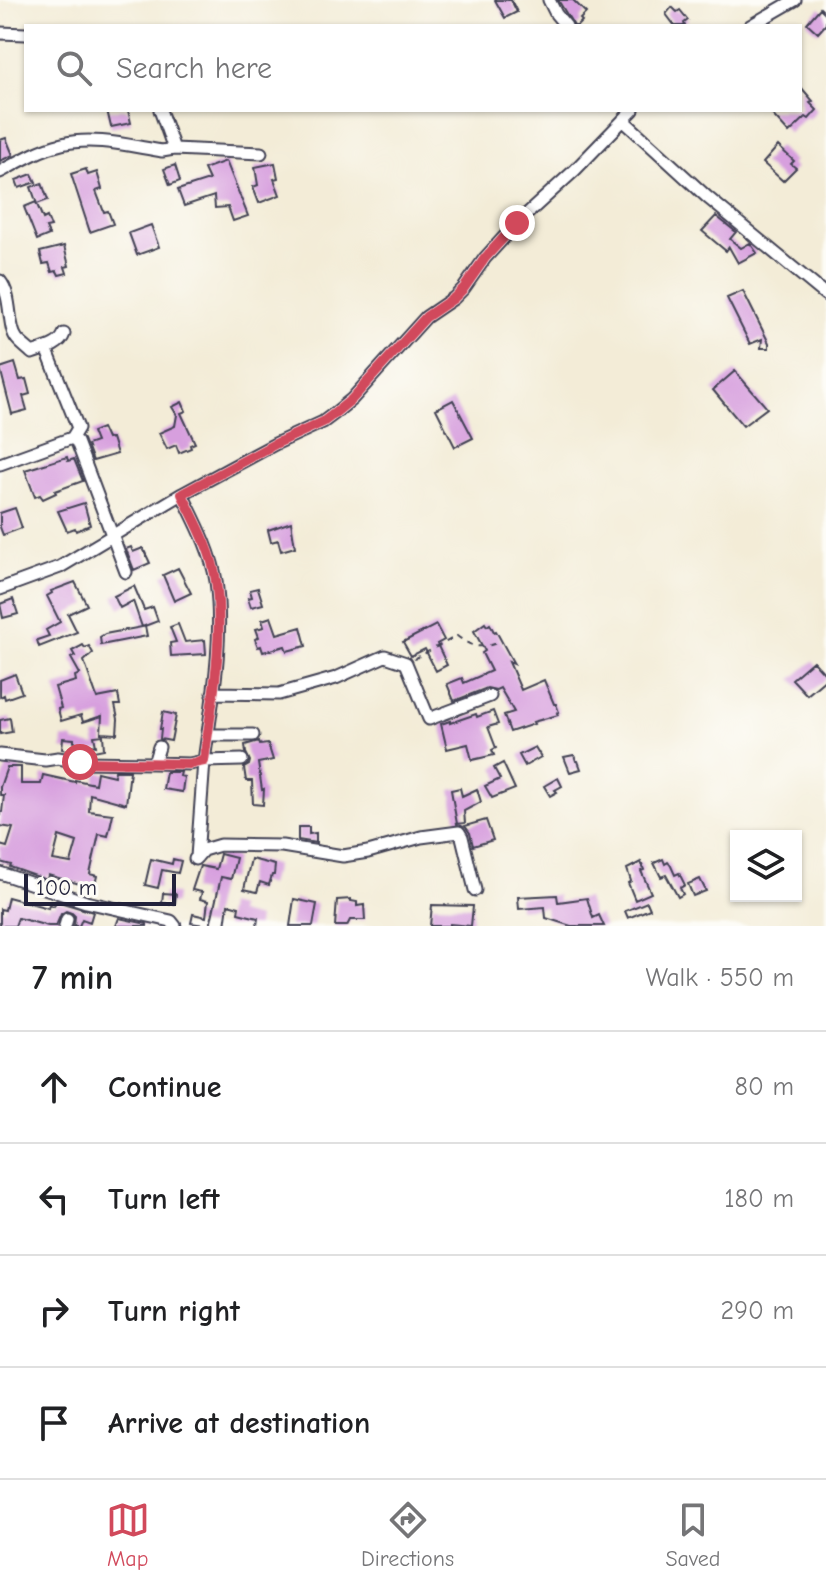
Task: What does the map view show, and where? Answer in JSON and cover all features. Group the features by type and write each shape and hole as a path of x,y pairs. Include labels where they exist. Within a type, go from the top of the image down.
{"street":[{"path":"549,0 564,24"},
{"path":"753,24 795,0"},
{"path":"0,33 24,34"},
{"path":"161,112 174,149"},
{"path":"0,589 60,567 182,494 323,422 343,406 426,317 464,288 485,258 517,223 575,170 631,112"},
{"path":"623,120 707,197 826,295"},
{"path":"0,172 48,148 76,141 162,151 261,153"},
{"path":"0,281 8,296 15,338 32,353 62,339 64,334"},
{"path":"0,464 72,438 78,428 46,348"},
{"path":"72,438 77,442 126,572"},
{"path":"182,494 203,537 216,579 219,639 196,858 203,850 220,845 282,846 343,856 421,837 459,832 475,890"},
{"path":"213,693 279,694 336,678 385,656 406,663 429,719 490,696"},
{"path":"208,735 253,735"},
{"path":"154,763 159,747"},
{"path":"0,755 80,762 189,764 242,760"},
{"path":"0,873 86,902 171,921 175,926"}],"path":[{"path":"406,663 457,636 469,645 485,647 500,642"}],"building":[{"path":"495,0 511,0 517,12 505,18"},
{"path":"558,0 573,0 586,13 579,24 573,24"},
{"path":"672,7 677,12 680,10 688,20 684,24 674,24 666,14"},
{"path":"820,8 826,14 826,24 818,33 807,23"},
{"path":"802,88 817,110 789,133 770,112 802,112"},
{"path":"107,112 128,112 131,123 111,127"},
{"path":"6,138 13,155 0,161 0,140"},
{"path":"778,146 794,161 791,164 796,168 783,181 763,163"},
{"path":"226,161 248,216 233,221 228,207 215,208 214,196 184,206 178,190 209,180 204,169"},
{"path":"275,163 278,178 274,179 280,195 259,203 253,187 258,185 255,167"},
{"path":"175,165 180,181 170,185 164,169"},
{"path":"86,169 88,175 97,172 102,189 96,191 104,212 108,211 113,224 90,232 71,174"},
{"path":"32,174 36,182 19,188 16,180"},
{"path":"42,183 48,200 37,204 31,187"},
{"path":"36,202 43,219 47,217 51,227 46,228 49,235 37,240 24,207"},
{"path":"716,216 736,232 730,239 741,248 750,243 757,253 738,263 729,247 726,251 702,231"},
{"path":"151,225 159,247 137,255 129,233"},
{"path":"64,246 69,266 65,267 67,273 59,275 57,271 52,272 49,263 43,264 40,252"},
{"path":"743,291 769,348 761,348 762,339 750,344 727,298"},
{"path":"15,363 20,380 26,379 30,394 23,396 27,410 12,414 0,368"},
{"path":"735,371 767,408 743,426 713,390"},
{"path":"453,400 473,438 455,447 436,409"},
{"path":"182,402 186,411 181,413 195,443 179,453 176,445 167,449 159,433 175,426 177,415 172,407"},
{"path":"102,428 107,439 112,438 117,454 93,461 87,445 96,442 92,432"},
{"path":"67,457 68,461 74,459 83,481 43,499 40,495 35,497 25,470"},
{"path":"84,503 90,525 67,531 58,511"},
{"path":"15,508 22,528 3,535 0,513"},
{"path":"291,522 295,547 281,551 278,540 271,542 268,530"},
{"path":"131,547 133,552 143,548 150,563 134,570 126,549"},
{"path":"178,568 191,593 174,601 163,575"},
{"path":"75,582 87,605 68,614 77,632 39,647 37,640 49,636 46,630 60,622 47,596 51,591"},
{"path":"134,586 144,610 153,607 158,621 142,627 133,601 120,608 114,596"},
{"path":"258,588 263,604 251,607 248,598 252,597 250,590"},
{"path":"13,599 18,614 3,618 0,604"},
{"path":"271,617 277,634 301,627 306,646 287,651 285,646 263,652 255,639 259,637 256,629 264,627 262,620"},
{"path":"485,623 496,631 514,664 509,662 521,690 544,680 558,715 510,732 504,715 514,712 500,688 487,688 454,701 447,684 462,678 464,683 491,671 474,631"},
{"path":"178,624 185,642 205,640 206,654 171,656 170,643 176,642 170,627"},
{"path":"436,625 444,640 437,644 447,665 436,671 425,649 411,656 403,642"},
{"path":"145,626 147,636 101,645 100,637 105,634"},
{"path":"83,645 85,648 89,646 93,653 84,661 97,698 118,694 120,705 115,705 117,734 101,733 102,716 83,722 81,715 61,721 55,687 76,681 75,676 80,674 71,658 75,656 72,651"},
{"path":"813,661 826,679 807,695 792,679"},
{"path":"15,674 22,693 5,699 4,695 0,697 0,680"},
{"path":"493,711 498,724 488,727 496,748 492,750 494,755 472,760 468,744 447,749 441,724"},
{"path":"163,712 176,715 171,741 160,739"},
{"path":"10,718 12,732 0,734 0,720"},
{"path":"103,735 104,749 88,754 62,749 63,738 96,746 94,736"},
{"path":"259,741 260,745 268,744 273,760 258,763 264,789 263,805 253,804 252,781 246,781 244,768 250,761 245,745"},
{"path":"535,747 541,757 525,766 519,755"},
{"path":"574,755 581,769 570,772 564,757"},
{"path":"503,763 515,789 492,798 485,786 500,779 494,768"},
{"path":"7,767 21,767 21,784 41,784 43,775 95,784 97,772 114,776 115,771 130,771 126,804 90,794 89,811 113,814 108,836 99,834 90,874 97,876 94,888 48,875 47,880 0,862 0,845 7,847 13,828 0,826 4,795 0,795","holes":["59,836 77,842 71,863 53,860"]},
{"path":"166,772 181,772 180,776 184,777 182,792 163,789"},
{"path":"558,778 562,786 550,796 544,786"},
{"path":"460,788 462,796 477,789 481,802 464,811 465,823 457,824 451,790"},
{"path":"486,820 493,840 473,846 465,826"},
{"path":"298,827 309,827 309,834 316,833 316,843 298,840"},
{"path":"220,854 236,858 231,879 221,877 210,926 191,923 193,914 206,917 208,901 200,899 202,892 192,890 200,866 216,869"},
{"path":"151,859 172,864 173,859 181,861 178,873 162,870 158,888 145,885"},
{"path":"251,859 275,865 269,885 260,882 257,892 244,889"},
{"path":"663,859 675,875 679,873 685,885 680,888 683,894 678,897 666,875 661,877 654,863"},
{"path":"641,862 644,870 641,871 651,893 635,900 628,883 631,881 627,869"},
{"path":"700,879 706,891 693,896 688,884"},
{"path":"163,893 176,894 175,904 162,903"},
{"path":"557,895 558,902 587,898 593,918 599,915 604,926 571,926 546,918 545,907 519,909 518,897"},
{"path":"8,897 48,908 49,904 54,906 56,901 93,912 90,922 82,919 79,926 74,926 75,916 66,911 61,914 56,926 18,918 15,926 0,926 0,909 5,910"},
{"path":"294,899 317,904 313,926 290,926"},
{"path":"337,900 357,902 357,906 364,905 365,920 350,920 347,926 335,926"},
{"path":"647,902 650,909 628,918 625,911"},
{"path":"228,904 239,907 238,913 258,918 257,926 225,926"},
{"path":"432,905 473,906 471,926 430,926"},
{"path":"119,918 147,924 147,926 116,926"}],"route":[{"path":"80,762 189,764 204,761 219,639 216,579 203,537 182,494 335,413 352,399 426,317 464,288 485,258 517,223"}]}
